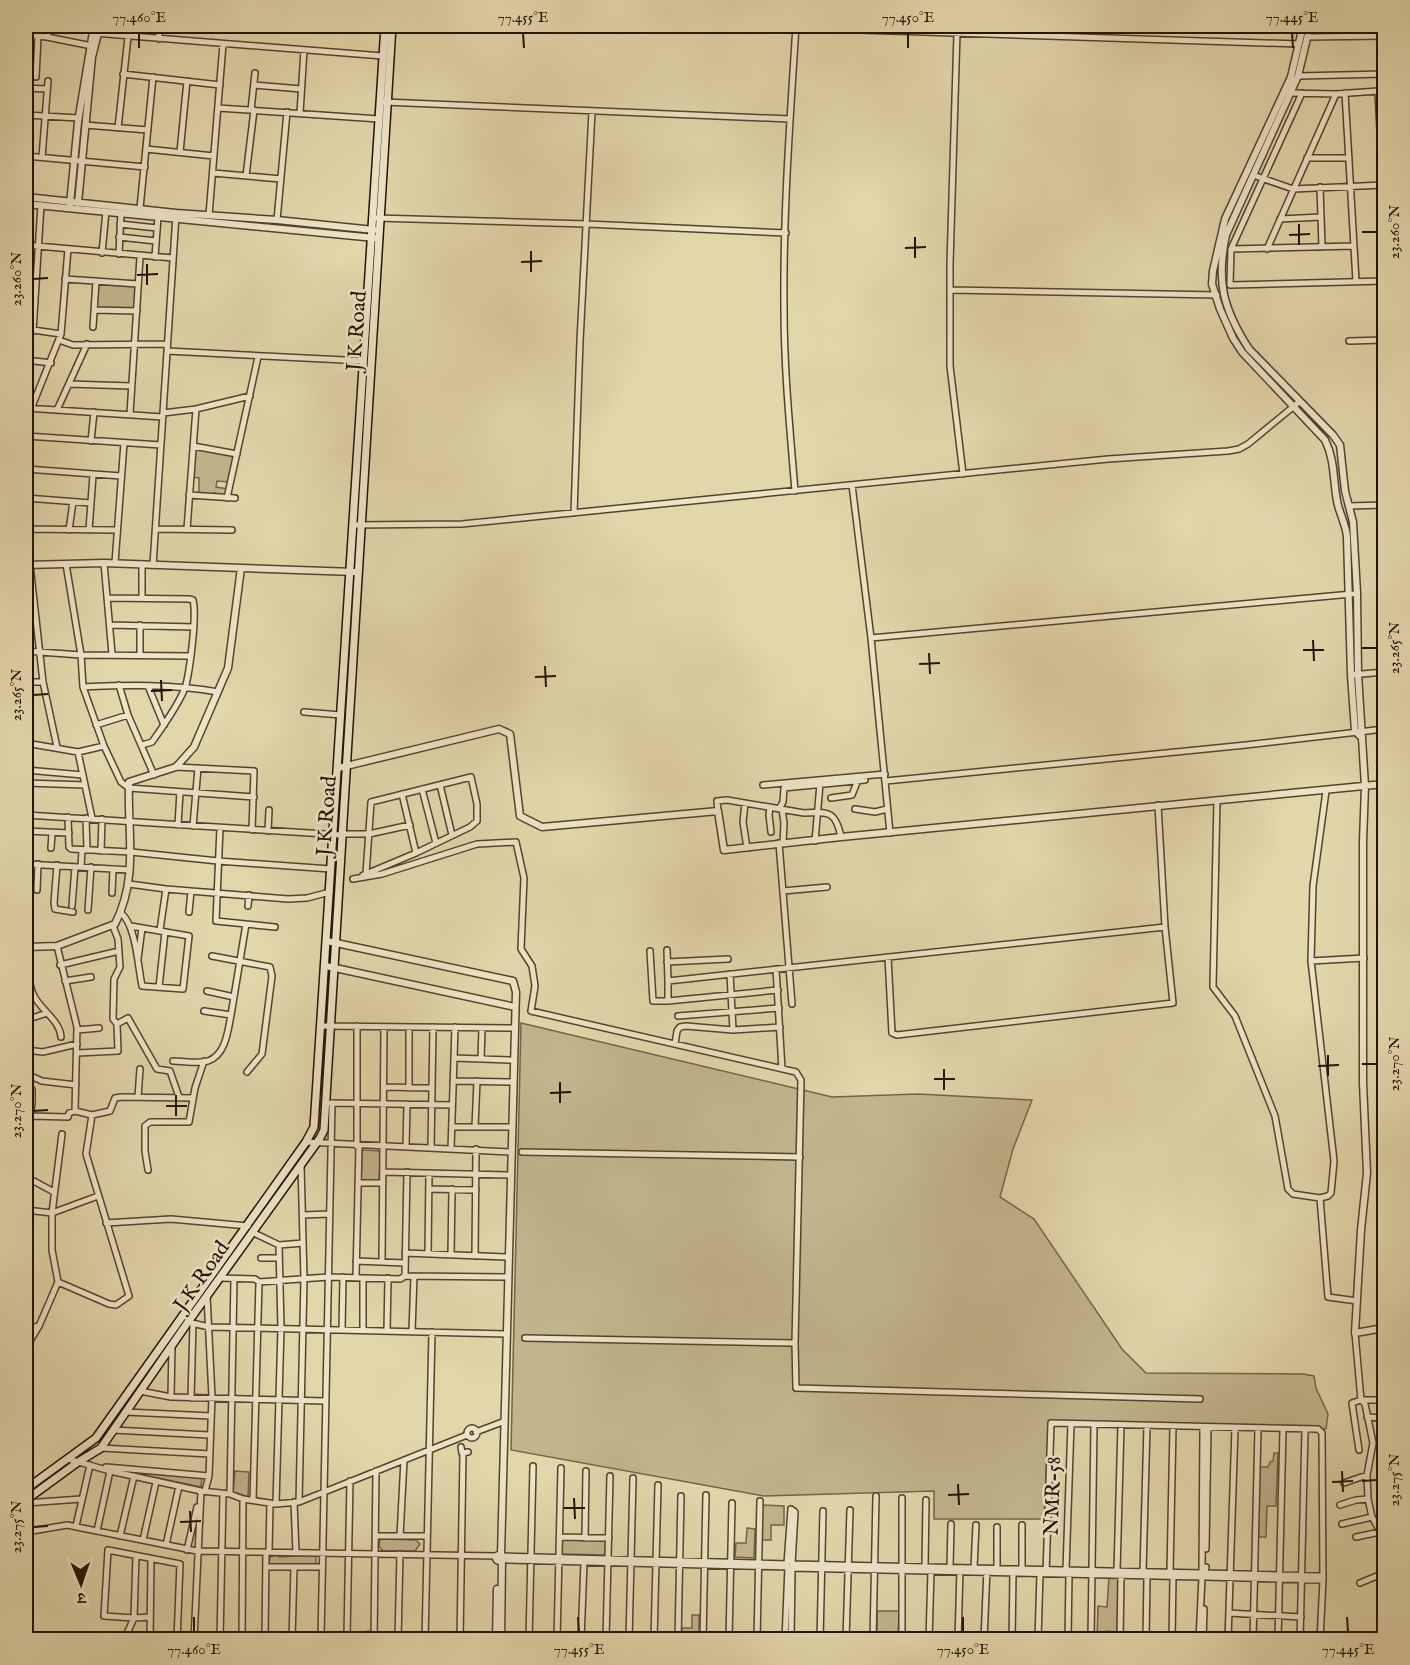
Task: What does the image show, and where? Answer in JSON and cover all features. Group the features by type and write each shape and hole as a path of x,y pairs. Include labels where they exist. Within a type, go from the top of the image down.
{"main road":[{"name":"J K Road","path":"376,218 379,119 384,102 385,26"},
{"name":"J K Road","path":"26,1489 101,1448 172,1346 246,1225 314,1129 326,1026 331,942 339,884 338,835 366,357 384,102 392,26"},
{"name":"J K Road","path":"342,768 341,715 354,572"},
{"name":"J K Road","path":"331,942 331,869 338,835"},
{"name":"J K Road","path":"26,1501 68,1459 96,1438 207,1296 316,1144 323,1132 329,1103 326,1026"},
{"path":"314,1129 323,1132"}],"street":[{"path":"48,37 50,26"},
{"path":"74,204 82,160 94,31 100,26"},
{"path":"159,26 159,39"},
{"path":"1303,26 1291,77 1225,219 1212,284 1229,329 1242,352 1296,405 1333,435 1340,445 1345,491 1353,522 1354,674 1365,786 1363,1083 1367,1173 1356,1333 1361,1400 1365,1404 1373,1443 1367,1474 1368,1499 1372,1517 1384,1538"},
{"path":"1310,26 1298,76 1227,234 1222,254 1221,285 1226,306 1249,349 1325,440 1330,451 1337,500 1346,527 1354,594"},
{"path":"1307,37 1382,36 1378,26"},
{"path":"795,491 784,331 790,119 796,27 1299,44"},
{"path":"94,31 128,38 383,56"},
{"path":"957,33 950,366 963,474"},
{"path":"26,35 92,46"},
{"path":"36,77 38,37"},
{"path":"118,128 128,38"},
{"path":"209,215 223,44"},
{"path":"74,204 74,160 92,46"},
{"path":"300,113 304,50"},
{"path":"246,176 255,73"},
{"path":"123,74 220,85"},
{"path":"1298,76 1384,74"},
{"path":"140,208 153,77"},
{"path":"42,158 48,81"},
{"path":"180,153 187,81"},
{"path":"254,85 302,89"},
{"path":"26,88 47,89"},
{"path":"1290,93 1336,94 1378,91 1384,208"},
{"path":"1302,93 1232,249 1230,285 1384,281"},
{"path":"1345,93 1356,281"},
{"path":"1267,249 1336,94"},
{"path":"384,102 790,119"},
{"path":"218,108 379,119"},
{"path":"277,220 287,112"},
{"path":"574,513 592,112"},
{"path":"26,115 79,118"},
{"path":"85,126 148,130"},
{"path":"146,149 214,156"},
{"path":"26,156 145,167"},
{"path":"1307,158 1349,158"},
{"path":"213,173 281,179"},
{"path":"1253,175 1293,189 1384,185"},
{"path":"1320,188 1322,247"},
{"path":"26,196 106,212 158,217 209,215 277,220 375,234"},
{"path":"26,204 140,208 176,216 251,225 375,234"},
{"path":"33,331 41,205"},
{"path":"102,253 106,212"},
{"path":"119,254 121,213"},
{"path":"153,565 176,216"},
{"path":"155,257 158,217"},
{"path":"1280,219 1321,217"},
{"path":"376,218 786,233"},
{"path":"120,224 157,228"},
{"path":"139,239 140,226"},
{"path":"119,237 156,241"},
{"path":"26,245 173,258"},
{"path":"1232,249 1354,246"},
{"path":"68,249 60,337 51,363 28,408 163,415 250,396"},
{"path":"130,414 140,256"},
{"path":"65,279 138,284"},
{"path":"93,327 96,281"},
{"path":"950,290 1224,295"},
{"path":"26,296 35,296"},
{"path":"94,310 137,311"},
{"path":"26,329 60,337 73,345 135,344 258,357 366,357"},
{"path":"1349,341 1384,340"},
{"path":"57,410 87,344"},
{"path":"227,498 258,357"},
{"path":"26,360 51,363"},
{"path":"69,384 131,386"},
{"path":"357,525 462,524 1108,459 1239,449 1296,405"},
{"path":"187,529 196,409"},
{"path":"91,441 94,412"},
{"path":"26,436 161,445"},
{"path":"115,563 124,443"},
{"path":"193,446 237,454"},
{"path":"26,469 121,476"},
{"path":"89,530 93,475"},
{"path":"852,485 871,638 890,833"},
{"path":"189,495 235,498"},
{"path":"26,498 91,503"},
{"path":"69,530 73,502"},
{"path":"1349,506 1384,505"},
{"path":"156,528 232,530"},
{"path":"57,747 43,682 35,610 29,590 26,529 117,530"},
{"path":"105,563 111,654"},
{"path":"28,565 115,563 354,572"},
{"path":"66,564 81,655 83,687 104,746 121,782 129,788 254,797"},
{"path":"142,564 142,598"},
{"path":"176,767 194,747 228,668 241,568"},
{"path":"871,638 1354,594"},
{"path":"107,598 193,600 194,627 185,687 152,742 142,745"},
{"path":"26,610 35,610"},
{"path":"26,622 36,621"},
{"path":"110,625 194,627"},
{"path":"140,625 140,655"},
{"path":"26,651 81,655 190,656"},
{"path":"1354,674 1384,672"},
{"path":"26,682 43,682"},
{"path":"83,687 119,685 185,687 218,692"},
{"path":"119,685 128,715 154,775"},
{"path":"148,686 164,724"},
{"path":"304,712 341,715"},
{"path":"96,725 128,715"},
{"path":"342,768 499,729 510,734 520,816 542,827 718,811"},
{"path":"792,1004 781,843 784,823 781,809 784,788 861,779 1234,746 1384,729"},
{"path":"26,743 78,752 104,746"},
{"path":"57,865 55,909 72,909 78,867 84,850 89,818 78,752"},
{"path":"26,930 26,946 57,946 113,926 121,913 129,884 131,852 129,782 176,767 254,771 252,830"},
{"path":"83,776 26,768 27,784 85,785"},
{"path":"194,826 198,768"},
{"path":"339,884 366,874 416,853 470,827 477,821 477,804 471,777 371,802 366,874"},
{"path":"831,798 852,795 861,779"},
{"path":"763,785 820,783"},
{"path":"815,841 820,783"},
{"path":"440,784 452,835"},
{"path":"842,837 834,816 727,800 717,801 724,850 1384,784"},
{"path":"422,789 436,843"},
{"path":"1217,800 1213,987 1235,1016 1275,1116 1288,1189 1293,1194 1320,1198 1331,1193 1334,1152 1311,961 1313,886 1326,791"},
{"path":"178,825 180,792"},
{"path":"402,794 416,853"},
{"path":"744,803 743,822 747,848"},
{"path":"888,957 892,1033 1173,1004 1165,927 1158,805"},
{"path":"770,807 771,832"},
{"path":"855,809 874,812 887,809"},
{"path":"268,831 269,810"},
{"path":"26,815 338,835 369,834 410,825"},
{"path":"68,817 70,848 331,869"},
{"path":"101,851 102,819"},
{"path":"219,828 216,921 274,927"},
{"path":"26,831 69,833"},
{"path":"51,848 52,833"},
{"path":"353,879 382,874 477,844 516,842 524,878 521,949 532,966 535,986 531,1011 796,1072 801,1080 796,1388 1200,1399"},
{"path":"26,864 130,870"},
{"path":"37,890 38,864"},
{"path":"88,910 91,867"},
{"path":"112,893 113,869"},
{"path":"129,884 166,890 288,899 308,898 330,892"},
{"path":"783,891 827,887"},
{"path":"159,987 166,890"},
{"path":"189,912 191,891"},
{"path":"248,906 249,895"},
{"path":"121,913 126,916 131,926 142,986 183,989 189,936 131,926"},
{"path":"173,1061 204,1061 214,1057 225,1044 246,924"},
{"path":"76,1053 118,1052 117,1024 113,1019 113,1009 114,979 120,968 118,939 113,926"},
{"path":"668,981 1165,927"},
{"path":"137,965 142,928"},
{"path":"331,942 513,981 506,1334 496,1640"},
{"path":"57,946 77,1030 75,1111"},
{"path":"667,950 668,1001"},
{"path":"60,965 119,951"},
{"path":"650,951 653,1001 778,990"},
{"path":"212,956 270,967 272,976 262,1054 247,1072"},
{"path":"1311,961 1364,958"},
{"path":"26,959 32,992 46,1013 58,1025 61,1037"},
{"path":"667,962 728,959"},
{"path":"329,967 514,1007"},
{"path":"776,969 782,1069"},
{"path":"730,974 733,1029"},
{"path":"64,981 91,976"},
{"path":"207,991 234,996"},
{"path":"506,1334 508,1175 514,1007"},
{"path":"678,1016 779,1008"},
{"path":"204,1011 231,1015"},
{"path":"35,1017 46,1013"},
{"path":"117,1024 128,1018 157,1069 170,1071 178,1097"},
{"path":"326,1026 512,1028"},
{"path":"356,1277 357,1026"},
{"path":"382,1263 384,1027"},
{"path":"409,1027 409,1088"},
{"path":"430,1148 433,1027"},
{"path":"451,1149 455,1027"},
{"path":"675,1044 680,1027 733,1029 780,1027"},
{"path":"77,1030 99,1028"},
{"path":"482,1028 482,1059"},
{"path":"26,1050 43,1052 76,1044"},
{"path":"454,1058 512,1060"},
{"path":"148,1170 145,1126 150,1122 189,1122 193,1098 204,1061"},
{"path":"138,1097 140,1069"},
{"path":"26,1074 42,1081 76,1085"},
{"path":"453,1081 511,1082"},
{"path":"475,1127 477,1081"},
{"path":"384,1088 432,1088"},
{"path":"26,1135 32,1090"},
{"path":"28,1117 68,1117 69,1113 75,1111 92,1116 110,1111 115,1098 193,1098"},
{"path":"376,1471 374,1637 347,1636 318,1639 331,1145 329,1103 453,1105"},
{"path":"406,1147 407,1104"},
{"path":"58,1281 109,1304 116,1305 129,1296 86,1154 92,1116"},
{"path":"452,1126 510,1127"},
{"path":"26,1348 39,1326 58,1281 52,1250 52,1213 62,1134"},
{"path":"306,1142 510,1152"},
{"path":"475,1256 476,1149"},
{"path":"522,1152 800,1157"},
{"path":"296,1552 304,1279 301,1162"},
{"path":"383,1172 508,1175"},
{"path":"405,1276 407,1172"},
{"path":"428,1254 429,1173"},
{"path":"30,1179 54,1192"},
{"path":"358,1183 383,1183"},
{"path":"429,1189 476,1190"},
{"path":"451,1255 452,1189"},
{"path":"26,1210 52,1213 98,1197"},
{"path":"1320,1198 1328,1297 1357,1301"},
{"path":"303,1215 329,1214"},
{"path":"106,1223 171,1219 246,1225 279,1245 303,1243"},
{"path":"265,1640 266,1567 273,1504 279,1400 281,1280 279,1245"},
{"path":"405,1253 506,1257"},
{"path":"261,1258 279,1258"},
{"path":"356,1261 405,1263"},
{"path":"220,1278 255,1279 259,1282 328,1277 400,1279 405,1276 506,1277"},
{"path":"412,1331 414,1276"},
{"path":"342,1330 343,1277"},
{"path":"363,1278 363,1330"},
{"path":"387,1330 388,1278"},
{"path":"230,1494 234,1279"},
{"path":"253,1500 259,1282"},
{"path":"187,1550 209,1476 212,1397 207,1296"},
{"path":"191,1398 190,1318 210,1327 506,1334"},
{"path":"26,1329 39,1326"},
{"path":"1356,1333 1384,1328"},
{"path":"425,1640 432,1332"},
{"path":"525,1338 795,1343"},
{"path":"171,1397 172,1346"},
{"path":"140,1391 171,1397 325,1401"},
{"path":"1359,1450 1353,1401 1384,1400"},
{"path":"126,1412 211,1416"},
{"path":"1367,1417 1384,1418"},
{"path":"98,1466 156,1482 230,1494 243,1499 273,1504 296,1502 466,1435 473,1438 476,1432 503,1422"},
{"path":"1038,1640 1044,1572 1051,1424 1318,1429 1322,1433 1323,1578 1320,1640"},
{"name":"NMR-58","path":"1068,1640 1071,1424"},
{"path":"1091,1640 1094,1424"},
{"path":"1120,1425 1120,1640"},
{"path":"1146,1640 1148,1426"},
{"path":"1172,1640 1173,1427"},
{"path":"1201,1640 1205,1428"},
{"path":"1228,1640 1235,1428"},
{"path":"1253,1640 1258,1428"},
{"path":"1278,1640 1283,1429"},
{"path":"113,1430 209,1435"},
{"path":"1300,1640 1305,1430"},
{"path":"460,1640 464,1453 469,1450 466,1445 466,1435"},
{"path":"101,1448 210,1454"},
{"path":"68,1459 98,1466 209,1476"},
{"path":"400,1536 404,1460"},
{"path":"76,1526 90,1465"},
{"path":"528,1640 533,1466"},
{"path":"557,1640 561,1468"},
{"path":"97,1531 110,1471"},
{"path":"585,1538 586,1471"},
{"path":"1344,1483 1367,1474"},
{"path":"120,1536 134,1476"},
{"path":"606,1640 610,1476"},
{"path":"630,1640 633,1478"},
{"path":"143,1540 156,1482"},
{"path":"347,1636 350,1482"},
{"path":"654,1640 658,1485"},
{"path":"166,1545 179,1486"},
{"path":"194,1640 197,1551 203,1491"},
{"path":"220,1640 223,1494"},
{"path":"703,1640 706,1495"},
{"path":"678,1640 681,1496"},
{"path":"873,1640 876,1496"},
{"path":"902,1498 902,1640"},
{"path":"26,1501 81,1499"},
{"path":"242,1640 243,1499"},
{"path":"1340,1505 1368,1499"},
{"path":"925,1567 926,1500"},
{"path":"757,1640 760,1501"},
{"path":"729,1640 732,1503"},
{"path":"785,1640 790,1566 795,1512 791,1509 790,1566 790,1640"},
{"path":"846,1640 850,1510"},
{"path":"820,1640 823,1511"},
{"path":"1342,1524 1372,1517"},
{"path":"950,1568 951,1524"},
{"path":"26,1532 67,1525 76,1526 197,1551 375,1553 931,1571 1022,1569 1044,1572"},
{"path":"1022,1525 1022,1569"},
{"path":"974,1568 976,1526"},
{"path":"997,1527 997,1569"},
{"path":"1356,1537 1380,1532"},
{"path":"376,1536 427,1536"},
{"path":"560,1537 609,1538"},
{"path":"150,1617 104,1616 108,1550 180,1564 177,1640"},
{"path":"398,1640 400,1554"},
{"path":"124,1640 134,1618 136,1556"},
{"path":"500,1557 501,1640"},
{"path":"559,1559 584,1562 608,1560"},
{"path":"150,1640 152,1560"},
{"path":"581,1640 584,1562"},
{"path":"266,1567 321,1567"},
{"path":"292,1640 294,1567"},
{"path":"902,1569 925,1567 960,1570 974,1568 1013,1573 1068,1572 1323,1578"},
{"path":"958,1640 960,1570"},
{"path":"984,1640 987,1570"},
{"path":"930,1640 931,1571"},
{"path":"1360,1583 1384,1572"},
{"path":"1012,1640 1013,1573"},
{"path":"1229,1613 1301,1617"}],"shaded area":[{"path":"98,283 136,286 135,309 96,308"},
{"path":"194,447 235,455 229,482 217,481 216,487 229,489 227,498 215,497 215,492 214,496 199,495 199,478 193,477"},
{"path":"521,1023 832,1097 918,1094 1032,1100 1013,1149 1000,1197 1034,1219 1122,1349 1146,1373 1303,1374 1314,1376 1316,1388 1328,1414 1326,1429 1049,1422 1044,1519 934,1519 934,1491 764,1496 511,1450"},
{"path":"362,1150 381,1151 379,1180 361,1180"},
{"path":"1274,1453 1278,1453 1276,1506 1267,1506 1266,1537 1257,1537 1258,1467 1268,1467 1273,1461"},
{"path":"114,1469 202,1477 201,1487"},
{"path":"235,1471 249,1472 248,1497 233,1492"},
{"path":"762,1505 784,1506 784,1525 771,1525 771,1540 762,1540"},
{"path":"747,1528 755,1529 754,1558 735,1557 736,1543 746,1543"},
{"path":"380,1539 416,1540 420,1544 415,1551 383,1551 379,1546"},
{"path":"562,1540 606,1541 605,1555 562,1554"},
{"path":"276,1555 279,1557 316,1555 316,1566 276,1564 273,1566 269,1564 270,1557"},
{"path":"1109,1577 1119,1577 1117,1632 1106,1631 1105,1639 1097,1640 1098,1606 1107,1607"},
{"path":"877,1611 899,1611 898,1639 877,1639"},
{"path":"692,1615 699,1615 699,1639 682,1639 682,1628 692,1628"}]}
